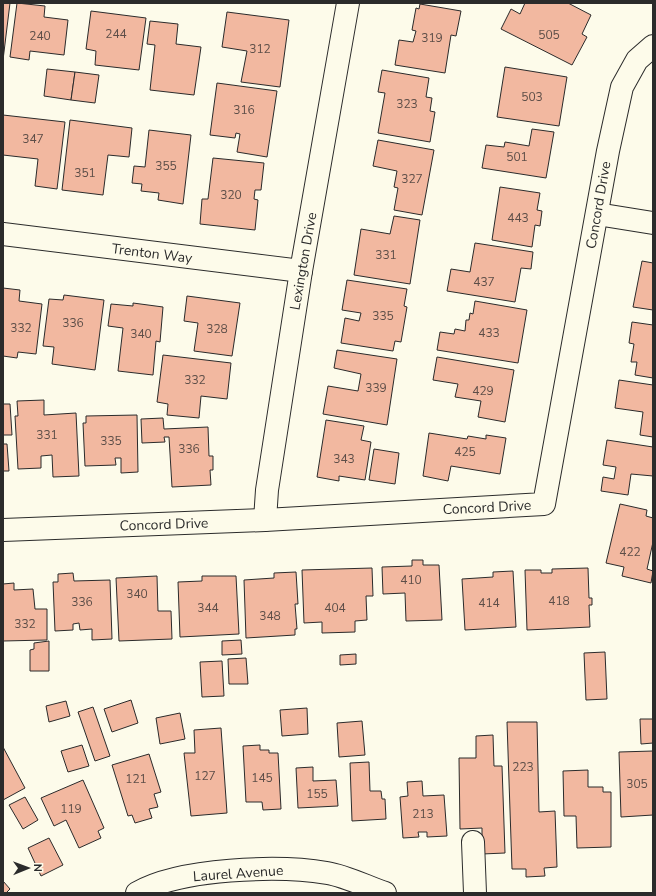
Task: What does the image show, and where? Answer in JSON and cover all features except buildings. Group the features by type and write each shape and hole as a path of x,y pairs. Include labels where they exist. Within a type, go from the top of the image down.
{"street":[{"name":"Lexington Drive","path":"265,520 267,490 301,271 348,3"},
{"name":"Concord Drive","path":"3,530 265,520 544,504 608,151 622,87 637,60 653,46"},
{"path":"597,214 653,223"},
{"name":"Trenton Way","path":"3,234 301,271"},
{"path":"474,842 475,893"},
{"name":"Laurel Avenue","path":"137,893 165,882 190,876 272,868 328,873 385,893"}]}
